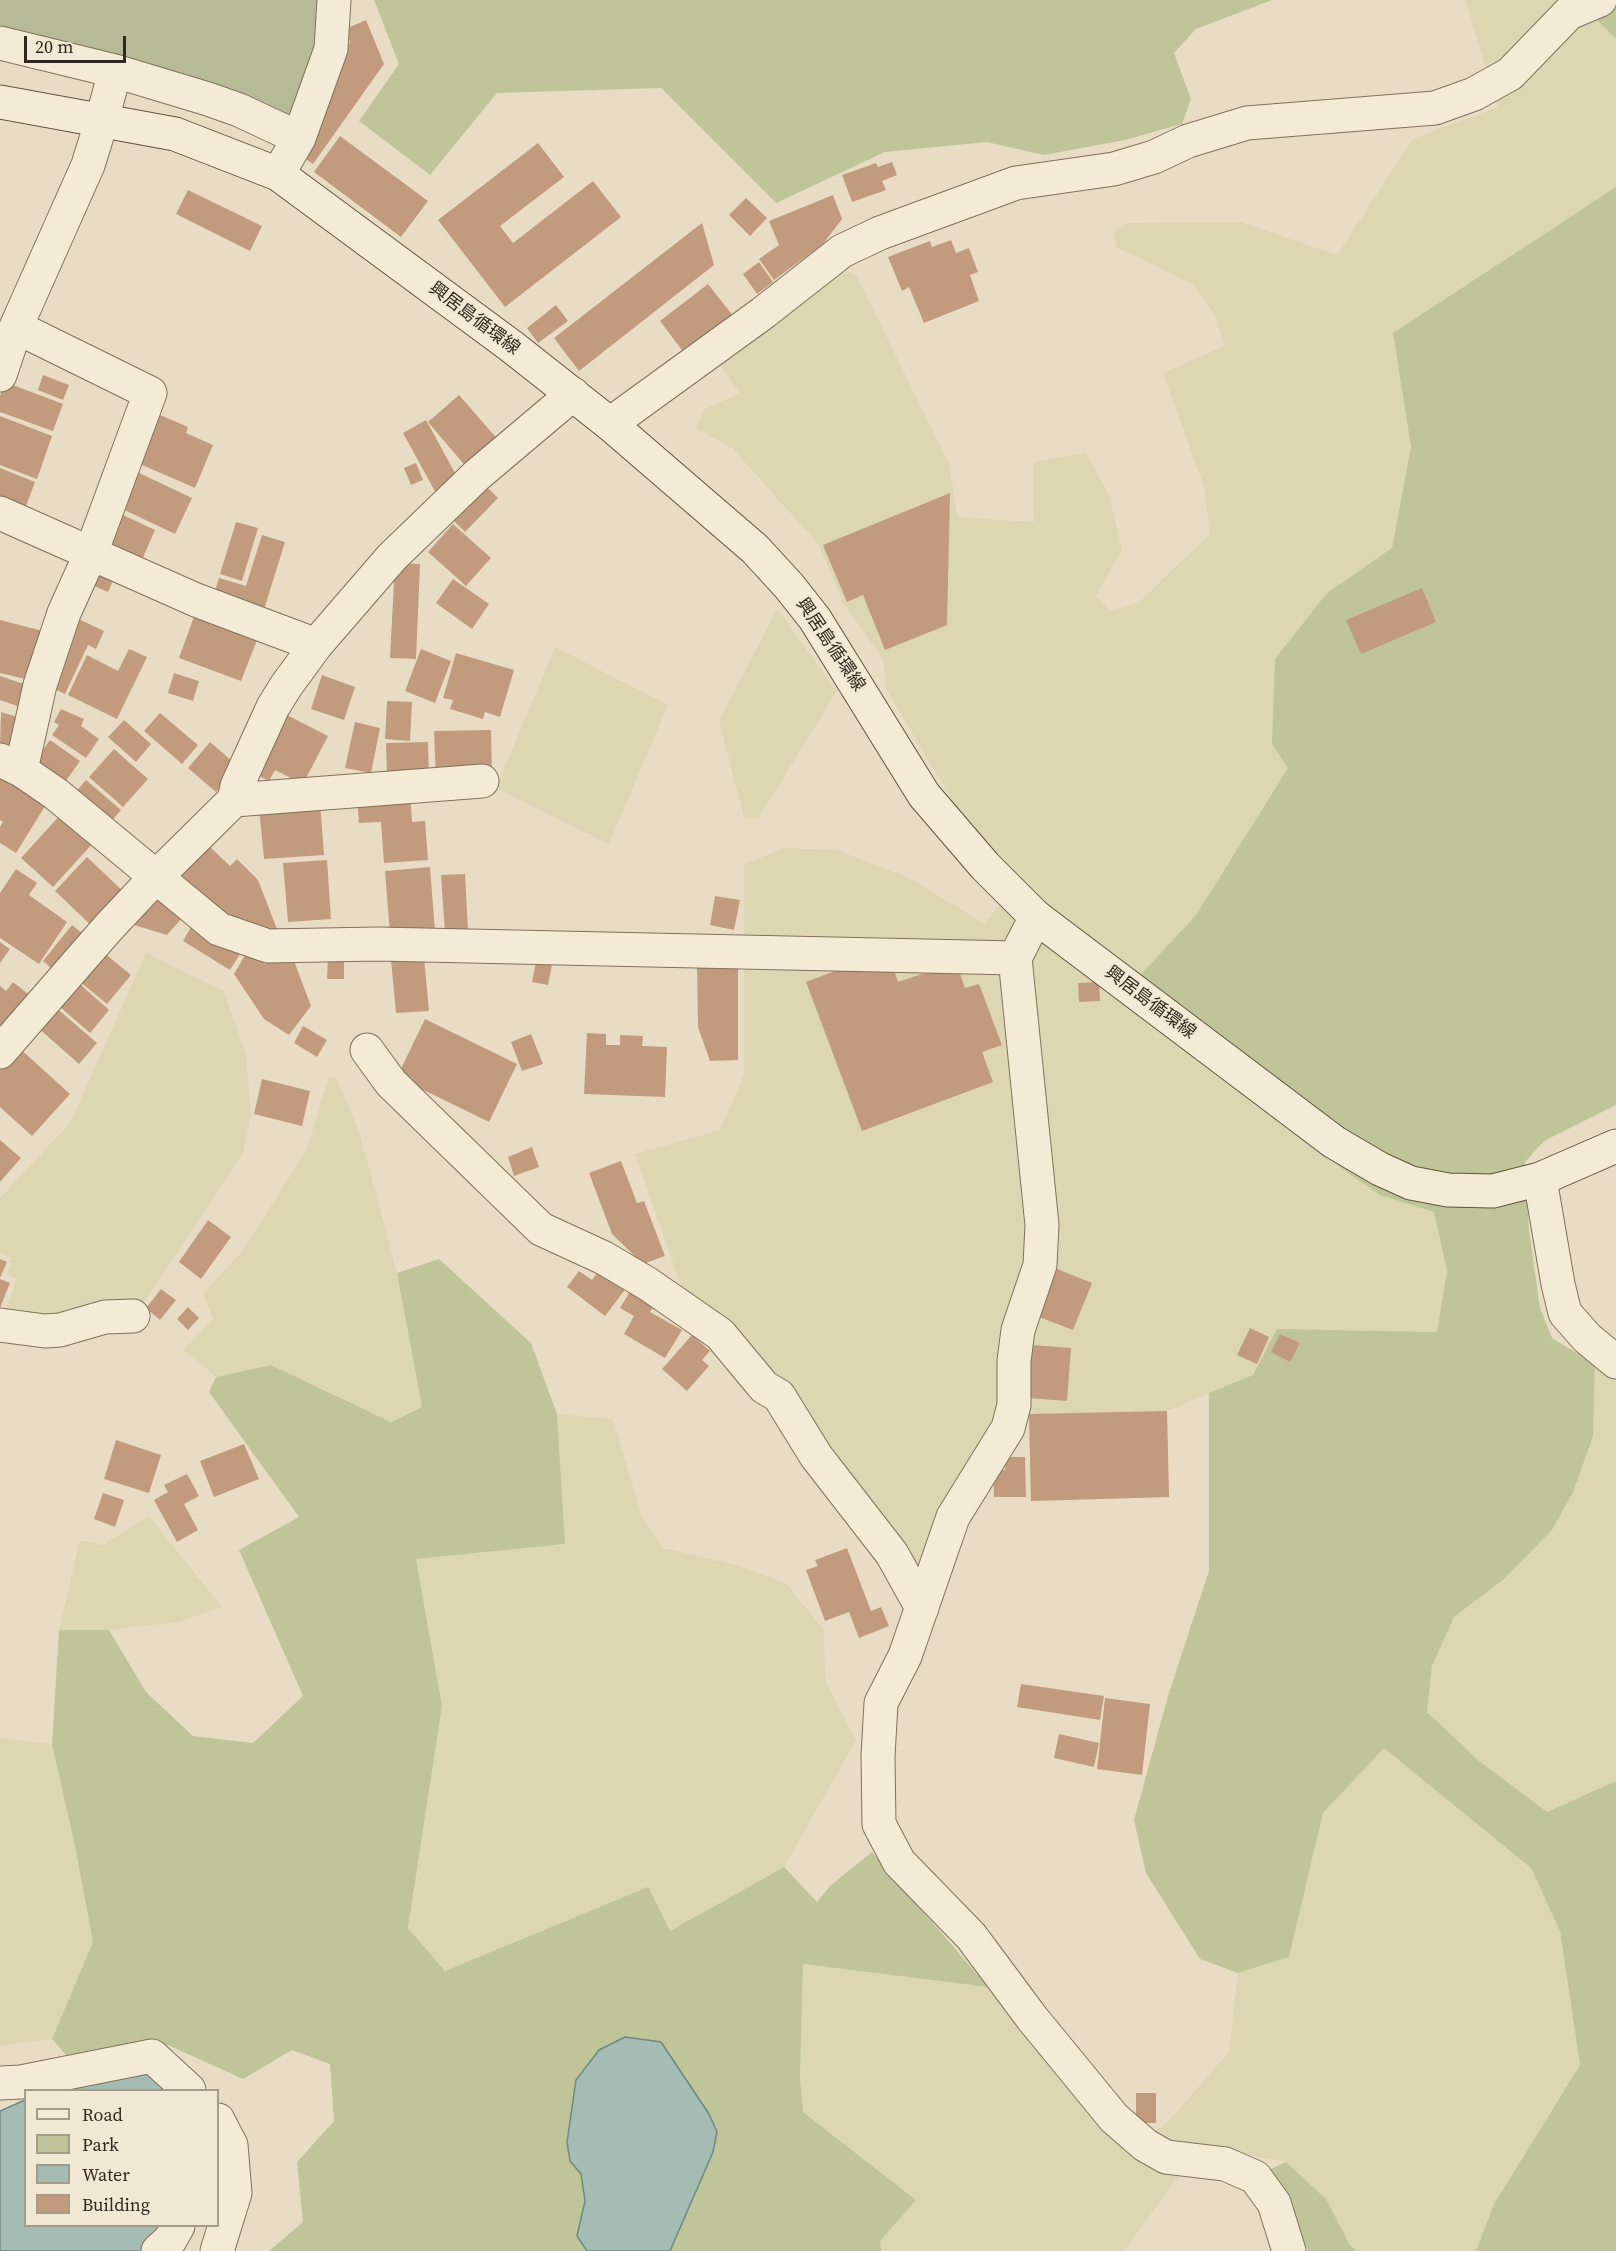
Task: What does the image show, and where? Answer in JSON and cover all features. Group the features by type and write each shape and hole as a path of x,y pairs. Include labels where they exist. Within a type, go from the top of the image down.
{"street":[{"path":"279,174 299,138 331,49 334,0"},
{"path":"610,424 764,313 842,251 880,233 1016,183 1114,169 1154,157 1188,141 1247,123 1435,108 1474,94 1509,74 1569,13 1600,0"},
{"path":"0,43 109,92 239,110 299,138"},
{"path":"0,375 16,327 88,165 109,92"},
{"name":"興居島循環線","path":"0,102 109,92 175,134 279,174 573,394 755,549 789,586 815,619 924,795 985,866 1036,917 1334,1142 1380,1169 1411,1183 1448,1190 1493,1191 1540,1179 1616,1146"},
{"path":"16,327 150,393 91,553 64,613 11,765 56,794 219,929 268,946 378,944 1016,958"},
{"path":"0,1052 108,928 234,800 237,786 273,707 316,645 392,557 477,476 573,394"},
{"path":"0,513 196,600 316,645"},
{"path":"234,800 482,781"},
{"path":"1036,917 1016,958 1042,1225 1040,1265 1018,1330 1014,1362 1014,1405 1008,1428 953,1517 905,1656 881,1703 878,1756 879,1824 899,1862 971,1936 1032,2018 1114,2118 1145,2145 1166,2157 1225,2164 1255,2177 1274,2204 1289,2251"},
{"path":"367,1050 392,1083 541,1229 604,1258 720,1334 764,1387 779,1396 816,1456 892,1554 922,1608"},
{"path":"1540,1179 1565,1314 1587,1338 1616,1362"},
{"path":"0,1325 45,1331 60,1330 105,1317 133,1317"},
{"path":"0,2084 152,2056 182,2087"},
{"path":"217,2251 235,2193 231,2145 219,2122"},
{"path":"158,2251 170,2240 177,2227"}],"shaded area":[{"path":"1465,0 1586,0 1592,15 1616,39 1616,187 1393,333 1411,447 1392,548 1327,593 1288,768 1196,915 1119,998 1380,1195 1434,1212 1447,1271 1437,1332 1277,1329 1253,1375 1167,1411 1169,1497 1031,1501 1029,1415 1000,1410 916,1588 727,1329 681,1286 635,1154 720,1130 744,1075 744,864 785,848 837,850 909,878 985,924 1020,878 959,812 885,687 884,661 843,602 819,545 733,449 696,428 705,409 740,393 719,364 836,269 856,275 949,463 957,517 1034,522 1033,462 1086,453 1109,495 1122,550 1096,596 1110,611 1138,603 1210,534 1204,487 1163,373 1224,346 1215,314 1192,284 1116,247 1114,232 1127,223 1241,222 1337,255 1413,139 1498,107"},
{"path":"777,609 837,691 758,819 744,818 719,721"},
{"path":"555,647 668,705 609,844 496,788"},
{"path":"146,953 224,991 246,1055 251,1115 243,1153 141,1308 49,1326 3,1316 17,1279 7,1275 12,1258 0,1253 0,1198 70,1123"},
{"path":"329,1077 336,1077 359,1131 397,1273 422,1407 391,1422 272,1365 216,1377 184,1350 213,1319 203,1293 241,1253 306,1151"},
{"path":"1595,1364 1616,1379 1616,1781 1547,1812 1478,1760 1427,1712 1432,1666 1454,1617 1503,1580 1593,1435"},
{"path":"557,1414 613,1419 642,1517 664,1548 736,1565 785,1583 824,1629 825,1680 856,1740 784,1867 670,1931 647,1888 445,1971 408,1928 442,1706 416,1559 565,1544"},
{"path":"149,1516 222,1607 178,1622 109,1630 59,1630 80,1540 103,1545"},
{"path":"0,1738 52,1744 75,1846 93,1942 52,2039 0,2046"},
{"path":"1384,1747 1531,1868 1560,1931 1580,2065 1494,2204 1476,2251 1357,2251 1350,2245 1326,2199 1286,2162 1201,2146 1124,2251 881,2251 879,2241 916,2200 803,2112 800,2078 803,1964 988,1987 1080,2095 1131,2147 1166,2124 1229,2052 1238,1973 1289,1957 1323,1813"}],"green space":[{"path":"0,0 321,0 321,46 295,125 0,35"},
{"path":"374,0 1272,0 1196,29 1174,53 1191,99 1182,124 1125,140 1044,155 987,142 885,152 776,203 661,88 497,93 430,175 359,121 399,64"},
{"path":"1616,0 1616,39 1592,15"},
{"path":"1616,187 1616,1105 1544,1141 1525,1162 1529,1230 1540,1308 1552,1338 1595,1364 1593,1436 1573,1492 1552,1530 1503,1580 1454,1617 1432,1666 1427,1712 1478,1760 1547,1812 1616,1781 1616,2251 1476,2251 1494,2204 1580,2065 1560,1931 1531,1868 1384,1748 1323,1813 1289,1957 1238,1973 1200,1959 1146,1873 1134,1820 1168,1696 1209,1571 1209,1393 1253,1375 1277,1329 1437,1332 1447,1271 1434,1212 1380,1195 1317,1151 1119,998 1196,915 1288,768 1272,744 1275,659 1327,593 1392,548 1411,447 1393,333"},
{"path":"439,1259 531,1343 557,1414 565,1544 416,1559 442,1706 408,1928 445,1971 648,1887 670,1931 784,1867 817,1902 831,1885 872,1852 988,1987 803,1964 800,2078 803,2112 916,2200 880,2241 881,2251 670,2251 713,2152 716,2132 709,2114 661,2042 598,2050 576,2080 567,2142 570,2161 581,2174 585,2201 577,2236 587,2251 269,2251 303,2222 297,2162 334,2121 330,2064 292,2050 243,2079 168,2045 73,2063 52,2039 93,1942 75,1846 52,1744 59,1630 109,1630 146,1692 193,1736 253,1743 303,1696 239,1550 299,1517 209,1392 216,1377 271,1365 391,1422 422,1407 397,1273"},
{"path":"1286,2162 1326,2199 1350,2245 1357,2251 1308,2251 1269,2170"}],"water":[{"path":"625,2037 661,2042 709,2114 717,2132 713,2152 670,2251 587,2251 577,2236 585,2201 581,2174 570,2161 567,2142 576,2080 599,2050"},
{"path":"154,2072 167,2089 70,2089"},
{"path":"24,2100 24,2227 164,2227 142,2251 0,2251 0,2111"}],"building":[{"path":"366,20 384,64 313,164 300,155 350,42 345,29"},
{"path":"340,136 428,201 401,237 314,172"},
{"path":"538,143 564,177 500,226 513,243 593,181 621,217 505,307 438,220"},
{"path":"892,162 897,175 882,181 886,190 852,202 842,175 876,163 878,167"},
{"path":"188,190 262,226 250,251 176,214"},
{"path":"833,195 842,219 823,244 774,280 759,259 779,245 769,221"},
{"path":"746,198 767,218 750,236 729,215"},
{"path":"702,223 714,265 579,371 554,338"},
{"path":"951,240 956,253 969,248 978,272 970,275 979,301 924,323 909,287 902,291 888,257 930,241 932,247"},
{"path":"759,262 773,282 757,294 743,274"},
{"path":"708,284 734,317 685,354 660,321"},
{"path":"556,305 568,321 538,343 527,328"},
{"path":"43,375 69,385 63,400 38,390"},
{"path":"5,382 63,404 53,431 0,412 0,396"},
{"path":"459,395 500,442 468,469 428,422"},
{"path":"153,412 188,427 186,433 213,445 195,488 133,461"},
{"path":"0,416 52,436 37,479 0,465"},
{"path":"426,420 460,482 437,495 403,433"},
{"path":"416,463 423,480 411,485 404,468"},
{"path":"0,468 35,482 23,514 0,505"},
{"path":"135,471 192,498 175,534 118,507"},
{"path":"479,479 498,498 465,532 446,513"},
{"path":"950,493 947,625 885,650 863,595 847,602 823,545"},
{"path":"119,513 155,530 141,562 104,544"},
{"path":"236,522 258,528 242,581 220,574"},
{"path":"453,524 491,558 466,586 428,552"},
{"path":"262,535 285,542 262,616 212,600 219,578 246,586"},
{"path":"94,561 117,571 108,592 85,582"},
{"path":"395,563 420,564 416,659 390,658"},
{"path":"453,579 489,604 472,629 436,603"},
{"path":"1422,588 1436,622 1361,654 1346,620"},
{"path":"196,611 259,635 241,681 179,658"},
{"path":"70,615 104,631 96,649 88,645 65,694 46,685"},
{"path":"0,620 47,632 34,681 0,673"},
{"path":"129,649 147,657 117,719 68,695 87,655 118,671"},
{"path":"421,649 451,661 435,703 405,691"},
{"path":"456,653 514,670 500,717 485,712 483,719 450,709 453,700 443,698"},
{"path":"174,673 199,681 193,701 168,693"},
{"path":"322,675 355,687 344,720 311,709"},
{"path":"0,676 33,687 26,709 0,700"},
{"path":"387,701 412,702 410,741 385,739"},
{"path":"61,709 84,719 81,726 99,739 86,758 52,735 59,725 54,722"},
{"path":"1,712 28,720 19,750 0,745"},
{"path":"281,712 328,736 303,784 275,770 269,781 251,772"},
{"path":"160,713 198,745 182,764 144,731"},
{"path":"124,720 151,744 136,762 108,737"},
{"path":"355,722 380,728 371,773 345,768"},
{"path":"491,730 492,775 436,777 434,731"},
{"path":"50,740 80,761 63,785 34,763"},
{"path":"210,742 239,767 216,792 188,768"},
{"path":"428,742 429,778 387,779 386,743"},
{"path":"114,749 148,779 123,807 89,777"},
{"path":"0,776 47,803 16,853 0,843 0,827 3,822 0,820"},
{"path":"86,780 121,810 108,825 73,795"},
{"path":"410,793 412,822 425,821 428,860 384,863 381,822 359,823 357,797"},
{"path":"320,802 324,855 264,859 259,807"},
{"path":"62,813 94,842 53,887 21,858"},
{"path":"203,840 230,866 237,859 258,880 277,929 258,935 217,923 169,876"},
{"path":"87,857 127,895 95,929 55,891"},
{"path":"327,860 331,919 288,922 283,863"},
{"path":"430,867 435,931 390,934 385,871"},
{"path":"16,869 37,883 29,895 67,922 39,964 0,938 0,893"},
{"path":"465,874 468,931 445,933 441,875"},
{"path":"149,889 182,918 167,935 121,921"},
{"path":"715,896 740,900 734,930 710,925"},
{"path":"194,922 242,951 230,970 183,941"},
{"path":"72,925 87,937 57,973 43,961"},
{"path":"0,942 10,949 0,963"},
{"path":"97,947 131,975 107,1004 73,976"},
{"path":"249,948 259,952 264,964 291,953 311,1006 289,1035 264,1019 234,974"},
{"path":"328,956 344,956 344,979 327,979"},
{"path":"424,957 429,1011 396,1013 391,960"},
{"path":"537,957 553,960 548,985 532,982"},
{"path":"697,963 738,963 738,1060 710,1061 698,1027"},
{"path":"840,969 894,970 898,982 922,974 959,971 965,988 979,984 1002,1045 982,1052 993,1082 862,1131 806,982"},
{"path":"73,978 109,1010 90,1033 53,1001"},
{"path":"13,982 37,1001 0,1037 0,986 6,991"},
{"path":"1099,982 1100,1001 1079,1002 1078,983"},
{"path":"54,1006 97,1043 79,1064 36,1026"},
{"path":"425,1019 517,1064 489,1122 397,1077"},
{"path":"303,1026 327,1040 317,1057 294,1043"},
{"path":"587,1033 606,1034 606,1045 620,1045 620,1035 643,1036 642,1046 667,1047 665,1097 584,1094"},
{"path":"531,1034 543,1064 522,1071 511,1042"},
{"path":"17,1046 70,1094 32,1136 0,1107 0,1065"},
{"path":"262,1079 310,1091 302,1126 254,1114"},
{"path":"0,1140 21,1158 0,1182"},
{"path":"532,1147 539,1167 514,1176 508,1157"},
{"path":"621,1161 637,1203 644,1201 665,1256 643,1264 612,1234 589,1173"},
{"path":"208,1220 231,1237 201,1279 179,1262"},
{"path":"0,1259 7,1262 0,1278"},
{"path":"605,1263 630,1283 605,1316 567,1287 579,1271 592,1280"},
{"path":"1057,1269 1092,1283 1073,1330 1039,1317"},
{"path":"0,1279 10,1283 0,1308"},
{"path":"634,1285 658,1299 650,1312 682,1330 665,1358 624,1334 634,1316 620,1308"},
{"path":"161,1289 176,1300 160,1320 146,1308"},
{"path":"188,1307 199,1318 188,1330 177,1319"},
{"path":"1250,1328 1269,1337 1257,1364 1237,1355"},
{"path":"1280,1334 1300,1343 1290,1362 1271,1352"},
{"path":"692,1335 710,1351 702,1360 709,1366 687,1391 662,1369"},
{"path":"1032,1345 1071,1348 1067,1401 1028,1398"},
{"path":"1167,1411 1169,1497 1031,1501 1029,1414"},
{"path":"116,1440 161,1455 149,1493 104,1479"},
{"path":"244,1444 259,1479 214,1497 200,1461"},
{"path":"1004,1457 1025,1457 1026,1497 994,1497 993,1470 1005,1470"},
{"path":"187,1474 199,1496 184,1504 198,1530 177,1542 154,1500 168,1492 164,1485"},
{"path":"103,1493 124,1500 115,1527 94,1519"},
{"path":"847,1548 871,1611 881,1607 889,1626 859,1638 849,1612 825,1621 806,1570 818,1566 815,1560"},
{"path":"1021,1684 1104,1696 1100,1720 1017,1707"},
{"path":"1105,1698 1150,1704 1142,1775 1097,1769"},
{"path":"1059,1734 1099,1743 1094,1767 1054,1758"},
{"path":"1136,2093 1156,2093 1156,2123 1136,2123"}]}
